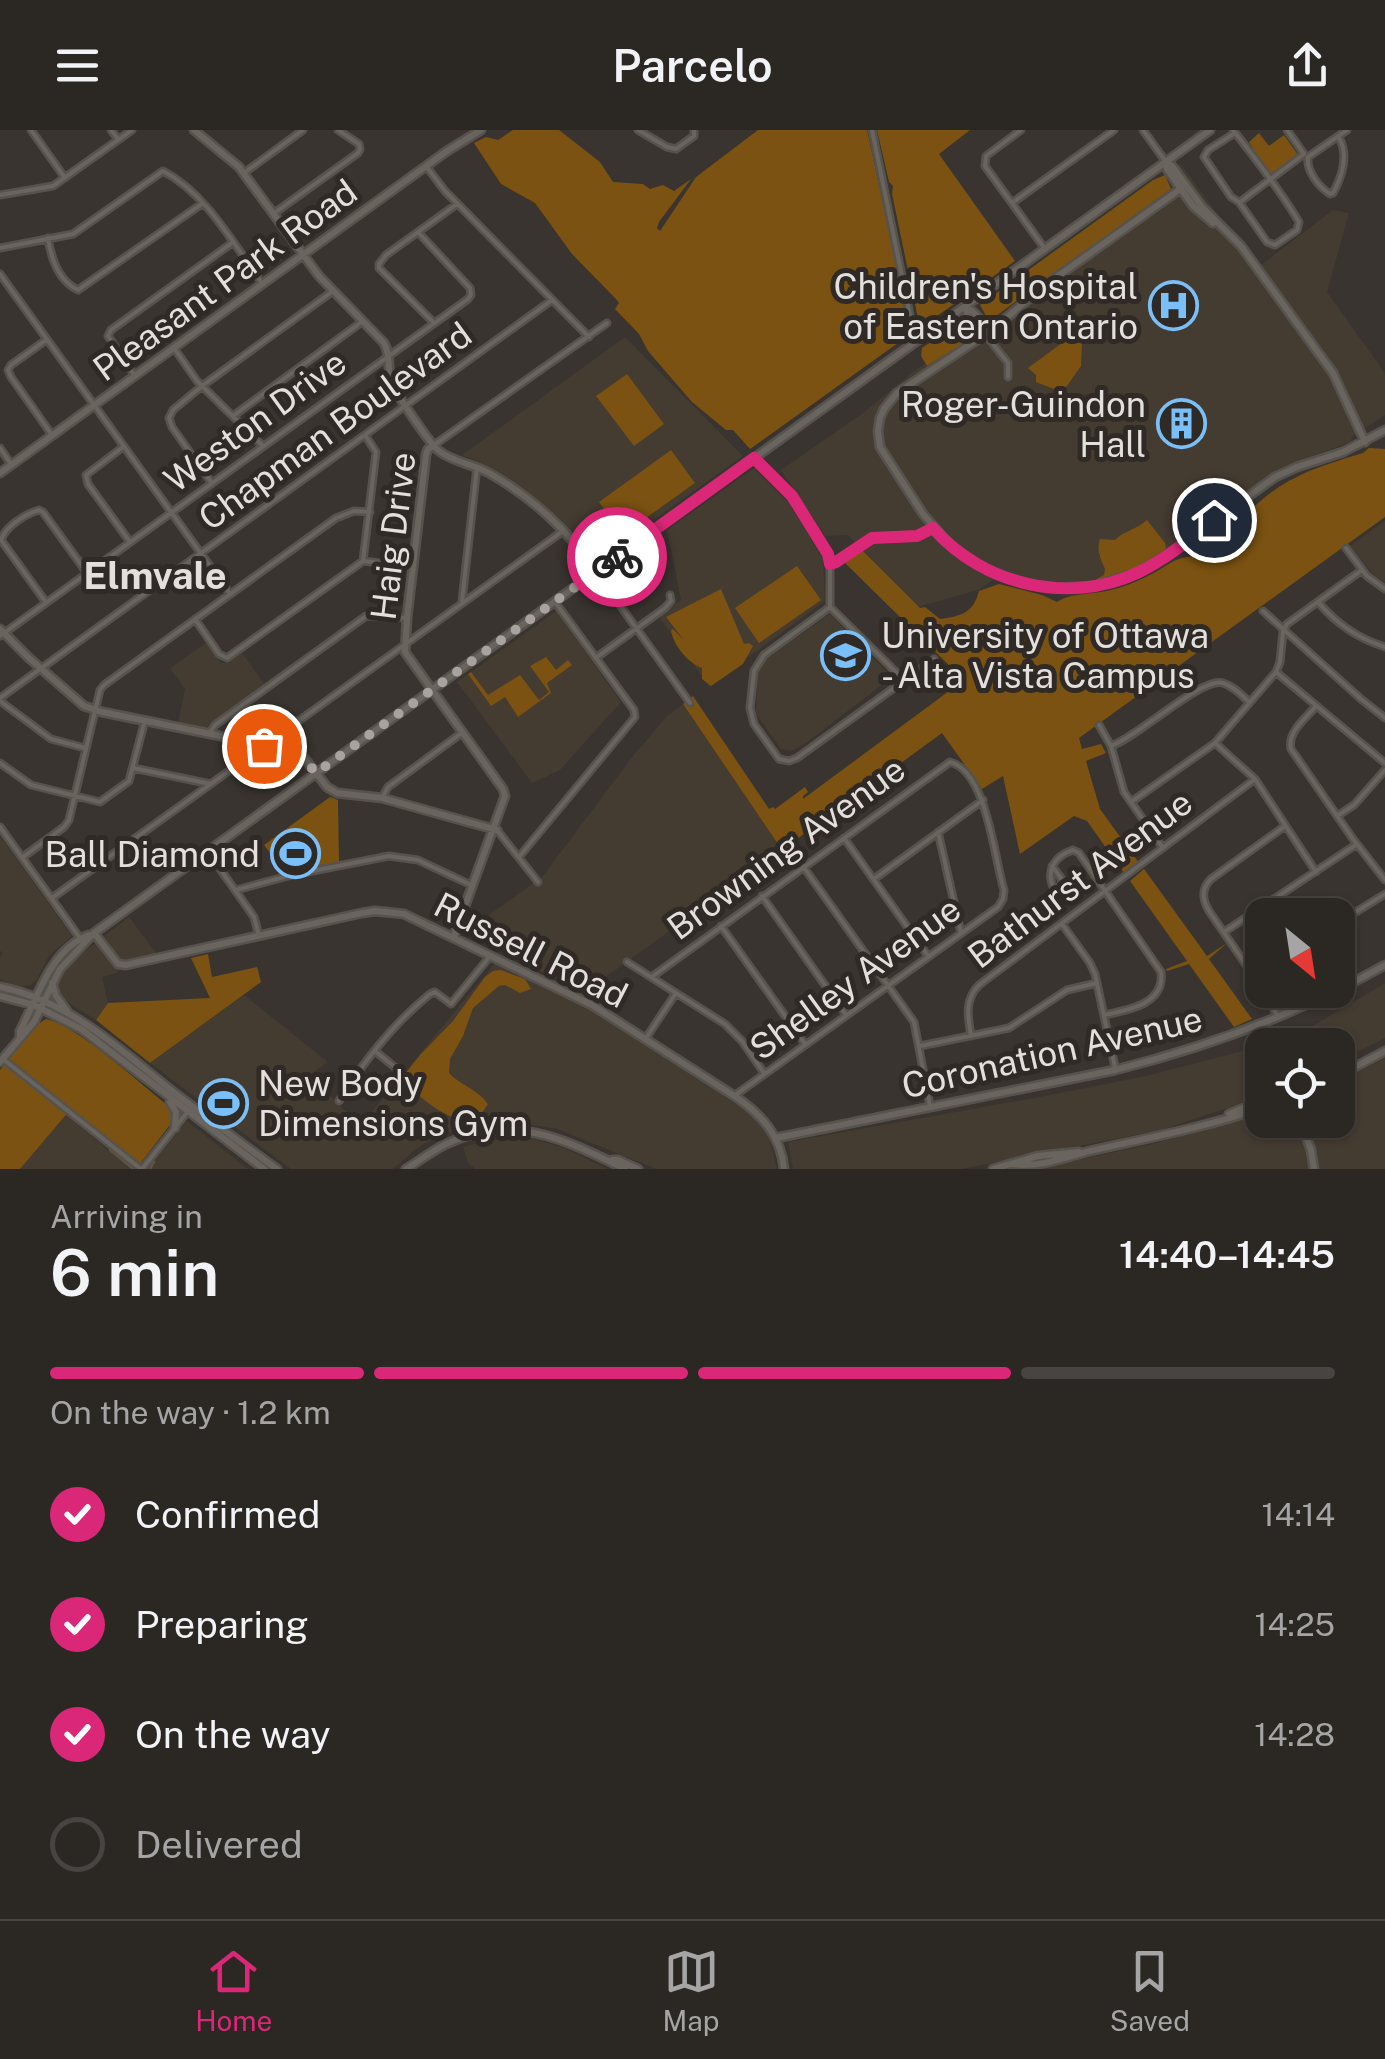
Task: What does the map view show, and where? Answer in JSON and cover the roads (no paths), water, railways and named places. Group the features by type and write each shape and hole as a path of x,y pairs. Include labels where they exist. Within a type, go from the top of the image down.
{"street":[{"path":"31,130 65,178"},
{"path":"111,130 118,139"},
{"path":"0,195 53,186 132,130"},
{"name":"Haig Drive","path":"194,130 244,173 332,290 384,343 392,383 434,446 427,452 405,652 505,796 454,936"},
{"path":"244,173 303,130"},
{"path":"273,214 360,150 356,140 338,130"},
{"name":"Pleasant Park Road","path":"0,472 480,130"},
{"path":"638,130 676,149 694,136 694,130"},
{"path":"872,130 912,324 919,340"},
{"path":"1021,130 986,156 986,166 1045,249"},
{"path":"1012,203 1114,130"},
{"path":"1143,130 1195,208 1241,246 1335,376 1365,442"},
{"path":"190,1109 142,1169 1,1060 29,1022 62,954 1210,130"},
{"path":"1287,130 1326,192 1334,193 1344,161 1344,147 1338,138"},
{"path":"1239,202 1347,130"},
{"path":"1233,131 1298,219 1297,230 1275,245 1269,244 1239,202 1231,198 1204,158 1208,150 1233,131"},
{"path":"426,166 457,204 588,336"},
{"path":"0,248 73,234 163,171 203,203 262,284"},
{"path":"1184,187 1044,286 986,334 897,393 884,409 878,438 885,457 933,528 962,554 1008,578 1055,588 1094,586 1150,566 1275,477 1365,442 1385,430"},
{"path":"48,238 54,262 70,286 78,290 203,203"},
{"path":"434,323 378,264 457,204"},
{"name":"Weston Drive","path":"1,633 468,299 472,292 418,232"},
{"path":"135,376 112,345 108,336 112,330 232,243"},
{"path":"0,274 230,594"},
{"path":"212,483 168,418 202,386 332,290"},
{"name":"Chapman Boulevard","path":"0,700 40,667 552,300"},
{"path":"966,307 974,311 986,334"},
{"path":"966,307 968,316 1008,363 1008,378"},
{"path":"233,416 363,321"},
{"path":"607,323 434,446 508,484 564,532 690,703"},
{"path":"971,344 974,323"},
{"path":"46,340 8,370 52,435"},
{"path":"174,348 202,386 263,446"},
{"path":"363,561 376,452 365,435"},
{"path":"124,447 86,476 130,542"},
{"path":"0,448 12,464"},
{"path":"754,458 796,501 828,554 830,608 904,681"},
{"path":"462,604 477,467"},
{"path":"46,602 1,540 5,531 39,510 87,572"},
{"path":"23,857 64,828 68,820 104,685 336,518 354,511 370,512"},
{"path":"830,564 872,538 917,536 933,528"},
{"path":"52,898 564,532"},
{"path":"1346,548 1362,570 1385,590"},
{"path":"194,619 218,654 227,658 363,561 412,567"},
{"path":"1131,802 1215,743 1276,672 1287,624 1362,570"},
{"path":"596,658 668,605 670,594"},
{"path":"519,856 636,714 556,602"},
{"path":"1318,602 1350,632 1385,647"},
{"path":"830,608 764,655 754,671 750,708 754,724 776,757 789,762 797,758 934,660"},
{"path":"1263,611 1385,718"},
{"path":"210,734 215,725 366,616 407,618"},
{"path":"1,633 84,706 264,746 305,760 327,787 337,793 382,798 495,829 538,882"},
{"path":"1276,672 1385,767 1354,805 1337,816"},
{"path":"1111,746 1211,683 1228,684 1249,702"},
{"path":"0,700 51,739 85,748"},
{"path":"1316,706 1289,743 1385,880"},
{"path":"0,763 31,785 105,801 126,786 144,720"},
{"path":"1099,725 1111,746 1124,792 1163,848"},
{"path":"382,798 388,787 463,732"},
{"path":"1215,743 1256,780 1316,872"},
{"name":"Browning Avenue","path":"653,976 950,762 958,765 982,800"},
{"path":"133,768 211,784"},
{"name":"Bathurst Avenue","path":"971,1036 967,1010 972,992 1256,780"},
{"path":"874,879 982,800"},
{"name":"Shelley Avenue","path":"734,1096 998,907 1004,890 982,800"},
{"path":"1245,963 1204,902 1204,888 1286,826"},
{"path":"0,827 82,941"},
{"path":"938,832 960,933"},
{"path":"844,838 928,956"},
{"path":"1224,932 1358,844"},
{"path":"790,848 914,1022 930,1106"},
{"path":"1052,866 1068,851 1076,850 1158,968 1162,982 1147,1002 1104,1015"},
{"path":"208,852 254,918 259,936"},
{"path":"236,890 390,856 418,860 472,886"},
{"path":"1355,913 1385,894"},
{"path":"762,896 846,1015"},
{"name":"Russell Road","path":"94,933 113,958 126,966 376,911 404,914 592,1005 734,1096 754,1110 776,1138 784,1167"},
{"path":"1062,924 1090,963 1115,1070"},
{"path":"721,926 805,1044"},
{"path":"339,1100 404,1017 430,994 451,1004 490,955"},
{"path":"627,962 732,1030 764,1074"},
{"name":"Coronation Avenue","path":"776,1138 1115,1070 1210,1043 1278,1017 1385,965"},
{"path":"18,995 49,979"},
{"path":"49,979 68,1012"},
{"path":"920,1046 1009,1028 1066,990 1097,984"},
{"path":"1,989 68,1012 91,1026 264,1169"},
{"path":"646,1038 676,992"},
{"path":"18,995 29,1022"},
{"path":"39,1002 85,1032 159,1090 277,1169"},
{"path":"1273,1008 1278,1017"},
{"path":"29,1022 59,1016"},
{"path":"375,1051 402,1073"},
{"path":"1355,1066 1385,1051"},
{"path":"159,1090 176,1111 175,1128"},
{"path":"993,1169 1045,1162 1073,1151 1161,1136 1245,1110"},
{"path":"410,1167 455,1140 480,1132 521,1130 555,1137 625,1169"},
{"path":"1307,1138 1314,1169"},
{"path":"612,1160 638,1169"}],"waterway":[{"path":"110,1150 133,1169"},
{"path":"150,1169 154,1162"}],"place":[{"name":"Children's Hospital of Eastern Ontario","path":"1173,306"},
{"name":"Roger-Guindon Hall","path":"1181,424"},
{"name":"University of Ottawa - Alta Vista Campus","path":"846,655"},
{"name":"Ball Diamond","path":"295,854"},
{"name":"New Body Dimensions Gym","path":"223,1103"}],"district":[{"name":"Elmvale","path":"155,575"}]}
